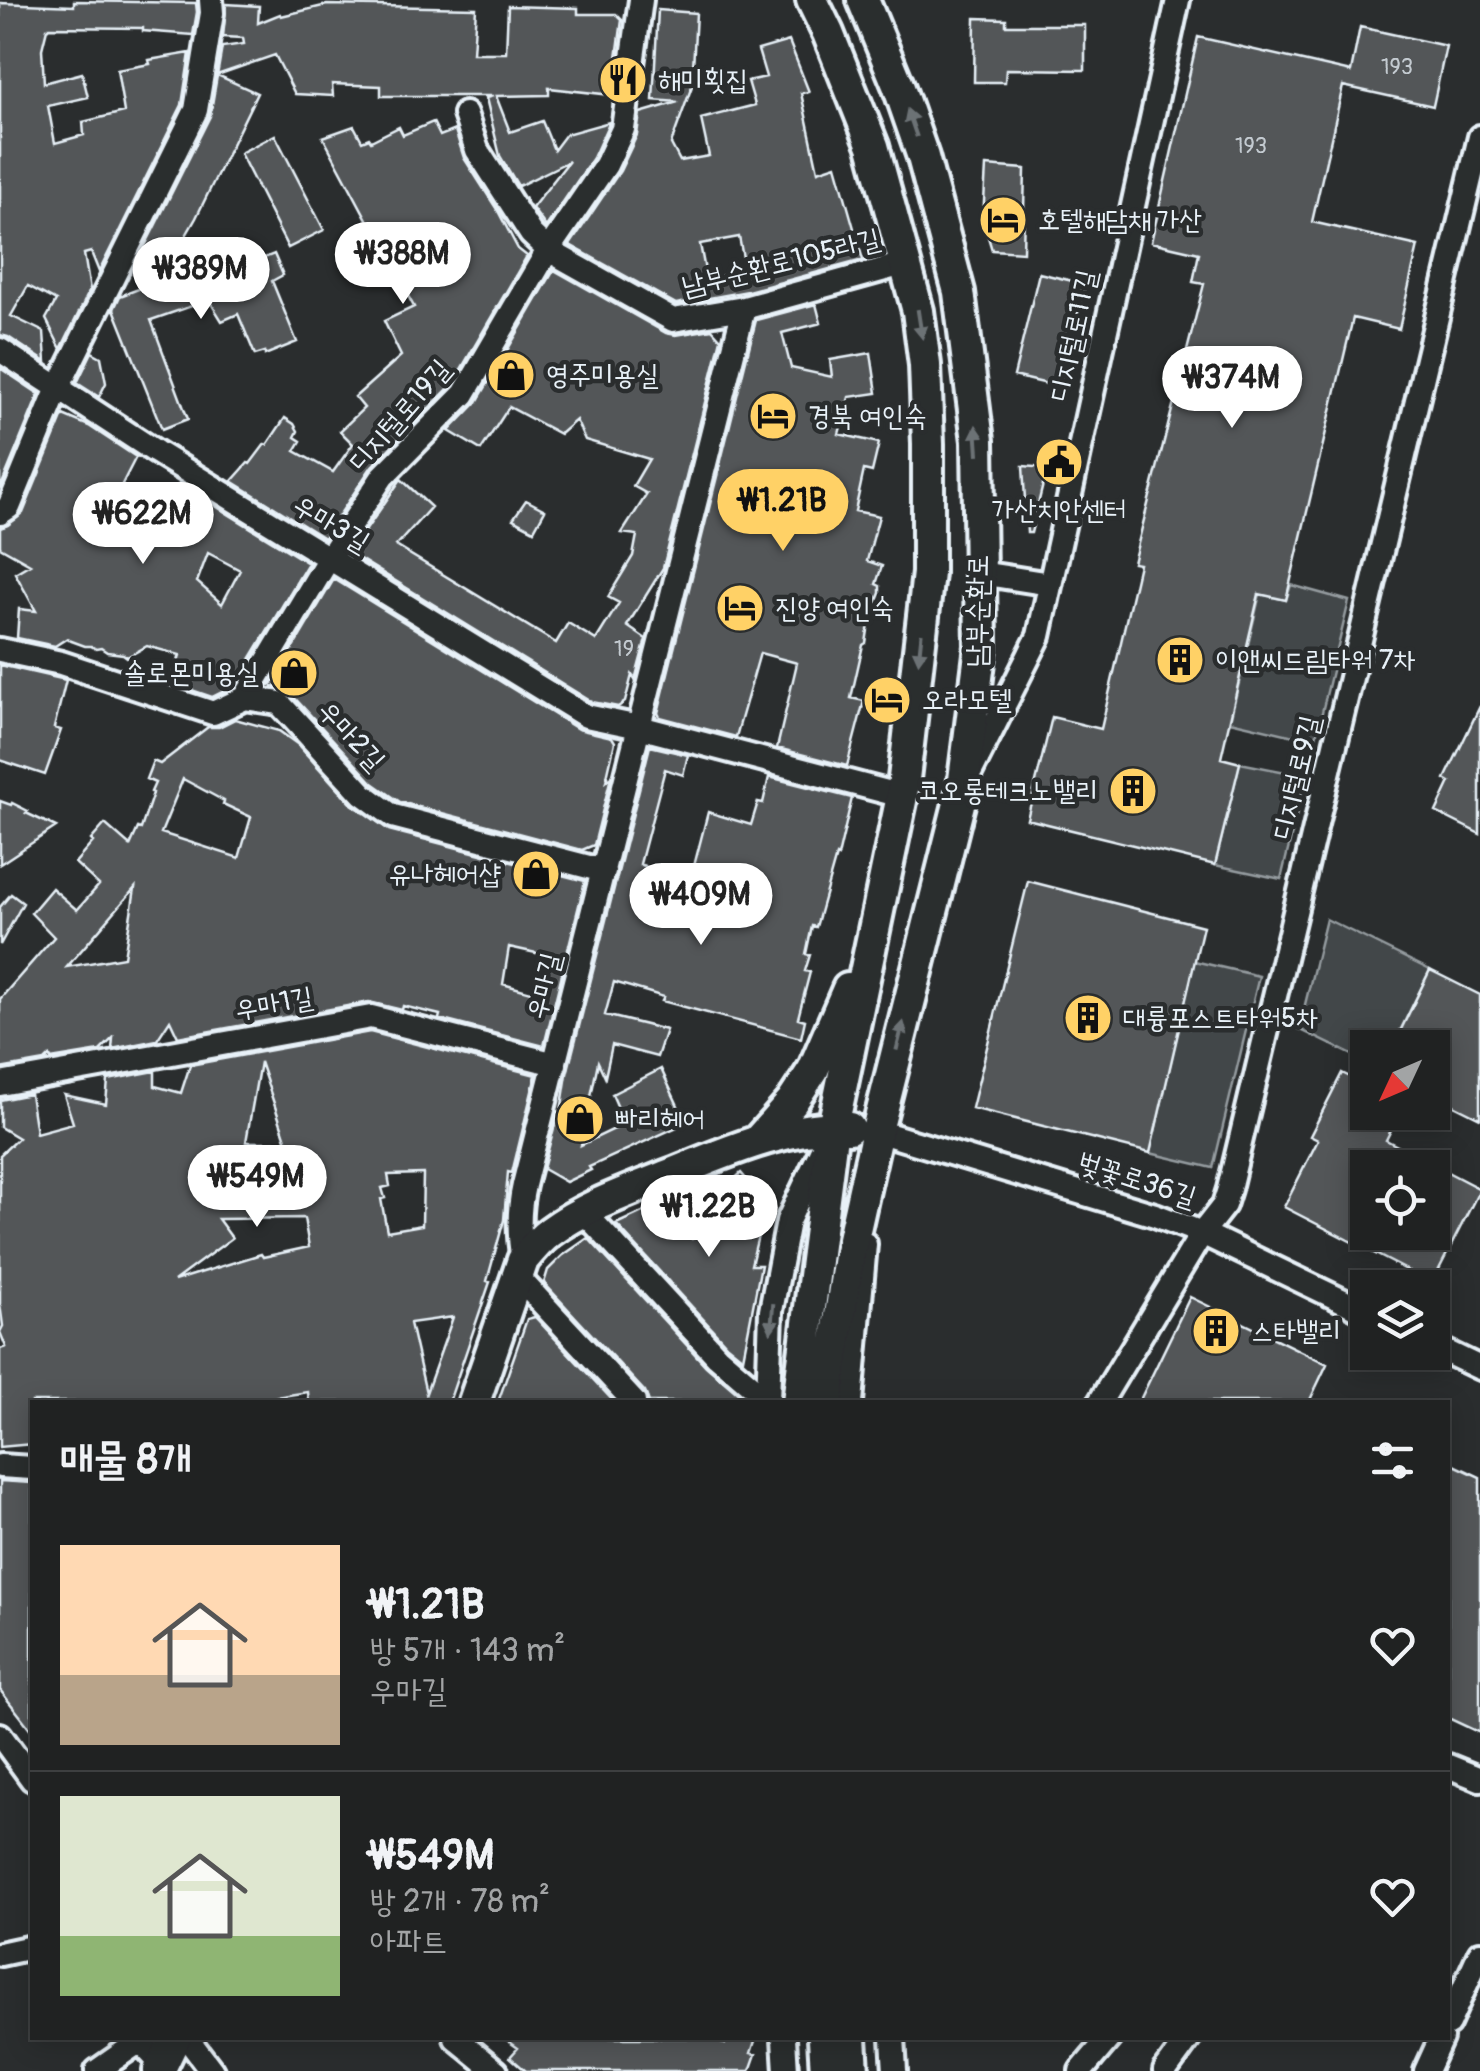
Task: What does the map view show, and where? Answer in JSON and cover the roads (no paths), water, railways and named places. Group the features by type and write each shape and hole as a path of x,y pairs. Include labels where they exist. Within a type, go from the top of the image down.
{"main road":[{"name":"남부순환로","path":"778,1400 902,796 928,573 926,365 918,311 873,146 812,0"},
{"name":"남부순환로","path":"828,1400 849,1257 962,788 981,646 978,440 959,292 924,157 863,0"},
{"path":"759,1140 813,1070 876,922"},
{"path":"475,1400 520,1268 536,1243 552,1230 604,1201 759,1140 833,1127 877,1131"},
{"path":"160,2068 174,2040"},
{"path":"824,2040 826,2071"},
{"path":"851,2040 853,2071"}],"street":[{"path":"0,513 9,506 58,388 196,110 211,0"},
{"name":"디지털로19길","path":"245,698 329,558 384,476 464,394 548,250 606,165 623,129 641,0"},
{"name":"디지털로11길","path":"962,788 1039,636 1178,0"},
{"name":"남부순환로105라길","path":"466,114 477,150 530,234 548,250 673,320 744,308 907,263"},
{"name":"디지털로9길","path":"1101,1400 1202,1232 1224,1205 1234,1172 1480,137"},
{"name":"우마길","path":"520,1268 519,1208 744,308"},
{"name":"우마3길","path":"0,350 156,452 586,716 639,727"},
{"path":"980,573 1050,584"},
{"path":"0,650 61,663 212,713 245,698"},
{"name":"우마2길","path":"245,698 278,703 363,794 393,816 604,871"},
{"path":"639,727 902,796"},
{"name":"우마1길","path":"0,1084 371,1016 555,1064"},
{"path":"850,1400 877,1131"},
{"name":"벚꽃로36길","path":"877,1131 1154,1214 1202,1232 1350,1304"},
{"path":"584,1212 718,1356 775,1400"},
{"path":"520,1268 632,1400"},
{"path":"1450,1353 1480,1368"},
{"path":"0,1466 30,1468"},
{"path":"0,1735 30,1775"},
{"path":"1450,1767 1480,1779"},
{"path":"0,1954 30,1948"},
{"path":"1450,2012 1480,1952"},
{"path":"96,2071 140,2040 160,2068"},
{"path":"189,2040 212,2071"},
{"path":"784,2040 786,2071"},
{"path":"893,2040 895,2071"},
{"path":"1081,2071 1106,2040"},
{"path":"1164,2071 1187,2040"},
{"path":"1426,2071 1437,2040"},
{"path":"467,2041 496,2071"}],"place":[{"name":"해미횟집","path":"623,80"},
{"name":"호텔해담채 가산","path":"1003,220"},
{"name":"영주미용실","path":"511,375"},
{"name":"경북 여인숙","path":"773,416"},
{"name":"가산치안센터","path":"1059,462"},
{"name":"진양 여인숙","path":"740,608"},
{"name":"이앤씨드림타워 7차","path":"1180,660"},
{"name":"솔로몬미용실","path":"294,673"},
{"name":"오라모텔","path":"887,700"},
{"name":"코오롱테크노밸리","path":"1133,791"},
{"name":"유나헤어샵","path":"536,874"},
{"name":"대륭포스트타워5차","path":"1088,1018"},
{"name":"빠리헤어","path":"580,1119"},
{"name":"스타밸리","path":"1216,1331"}]}
